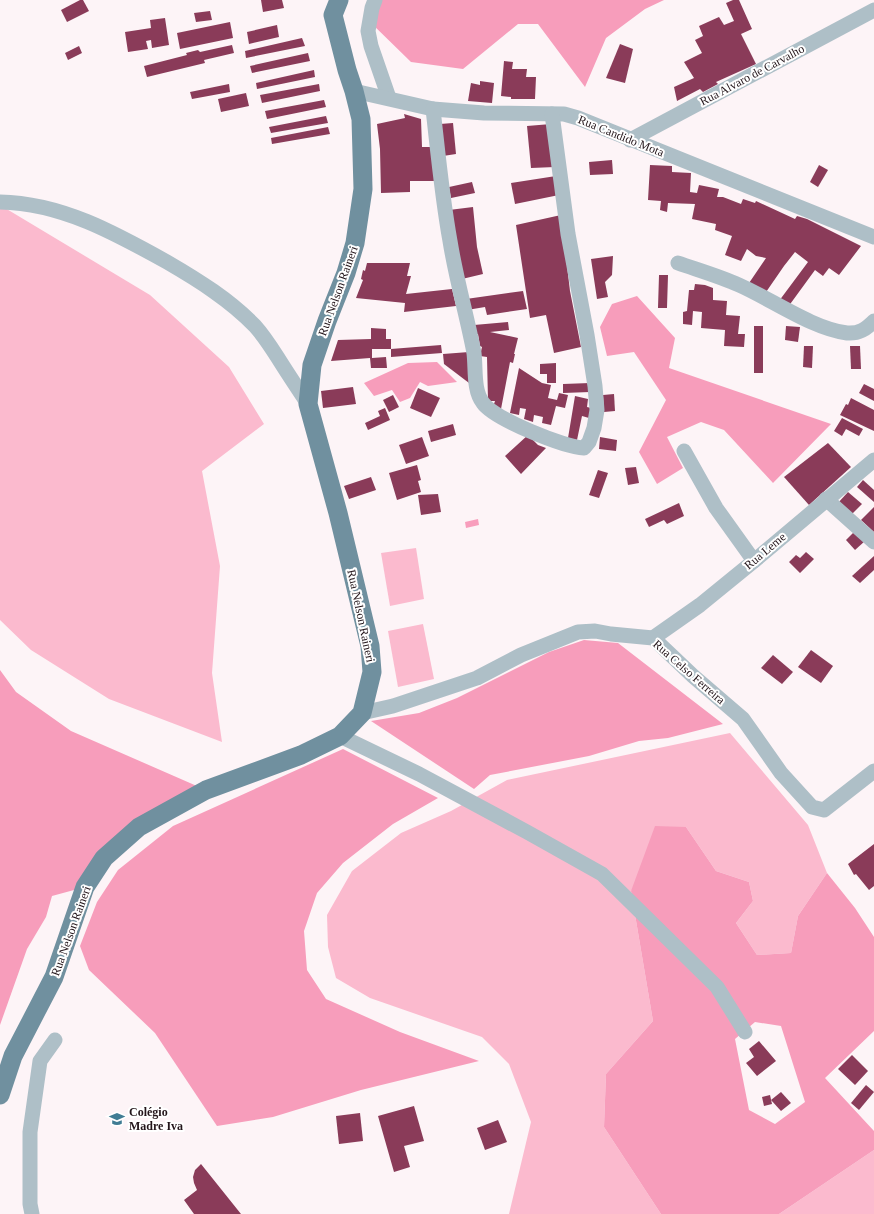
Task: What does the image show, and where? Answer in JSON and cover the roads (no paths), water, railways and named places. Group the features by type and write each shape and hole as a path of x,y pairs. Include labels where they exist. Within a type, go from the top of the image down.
{"main road":[{"name":"Rua Nelson Raineri","path":"0,1095 13,1056 54,977 85,887 104,858 139,827 206,790 301,754 340,736 362,712 372,672 370,646 338,513 308,404 312,365 346,273 355,243 363,189 361,119 347,70 335,5"}],"street":[{"path":"373,4 368,31 371,46 389,98"},
{"name":"Rua Alvaro de Carvalho","path":"630,140 874,10"},
{"name":"Rua Candido Mota","path":"354,91 433,109 484,113 564,114 578,118 874,237"},
{"path":"433,109 445,209 473,352 477,390 483,404 500,417 533,432 574,448 584,448 590,442 597,410 595,386 568,234 552,114"},
{"path":"0,202 34,205 67,214 129,241 204,285 241,312 267,340 308,404"},
{"path":"678,263 738,284 802,318 830,329 847,333 858,333 874,321"},
{"path":"684,451 716,508 754,562"},
{"name":"Rua Leme","path":"653,638 754,562 874,460"},
{"path":"826,500 874,542"},
{"name":"Rua Celso Ferreira","path":"362,712 393,706 477,678 521,655 578,632 595,631 653,638 692,676 743,719 781,773 812,807 824,810 874,771"},
{"path":"340,736 419,774 528,832 602,874 717,987 745,1032"},
{"path":"32,1214 30,1204 30,1132 40,1061 55,1040"}],"place":[{"name":"Colégio Madre Iva","path":"117,1119"}]}
